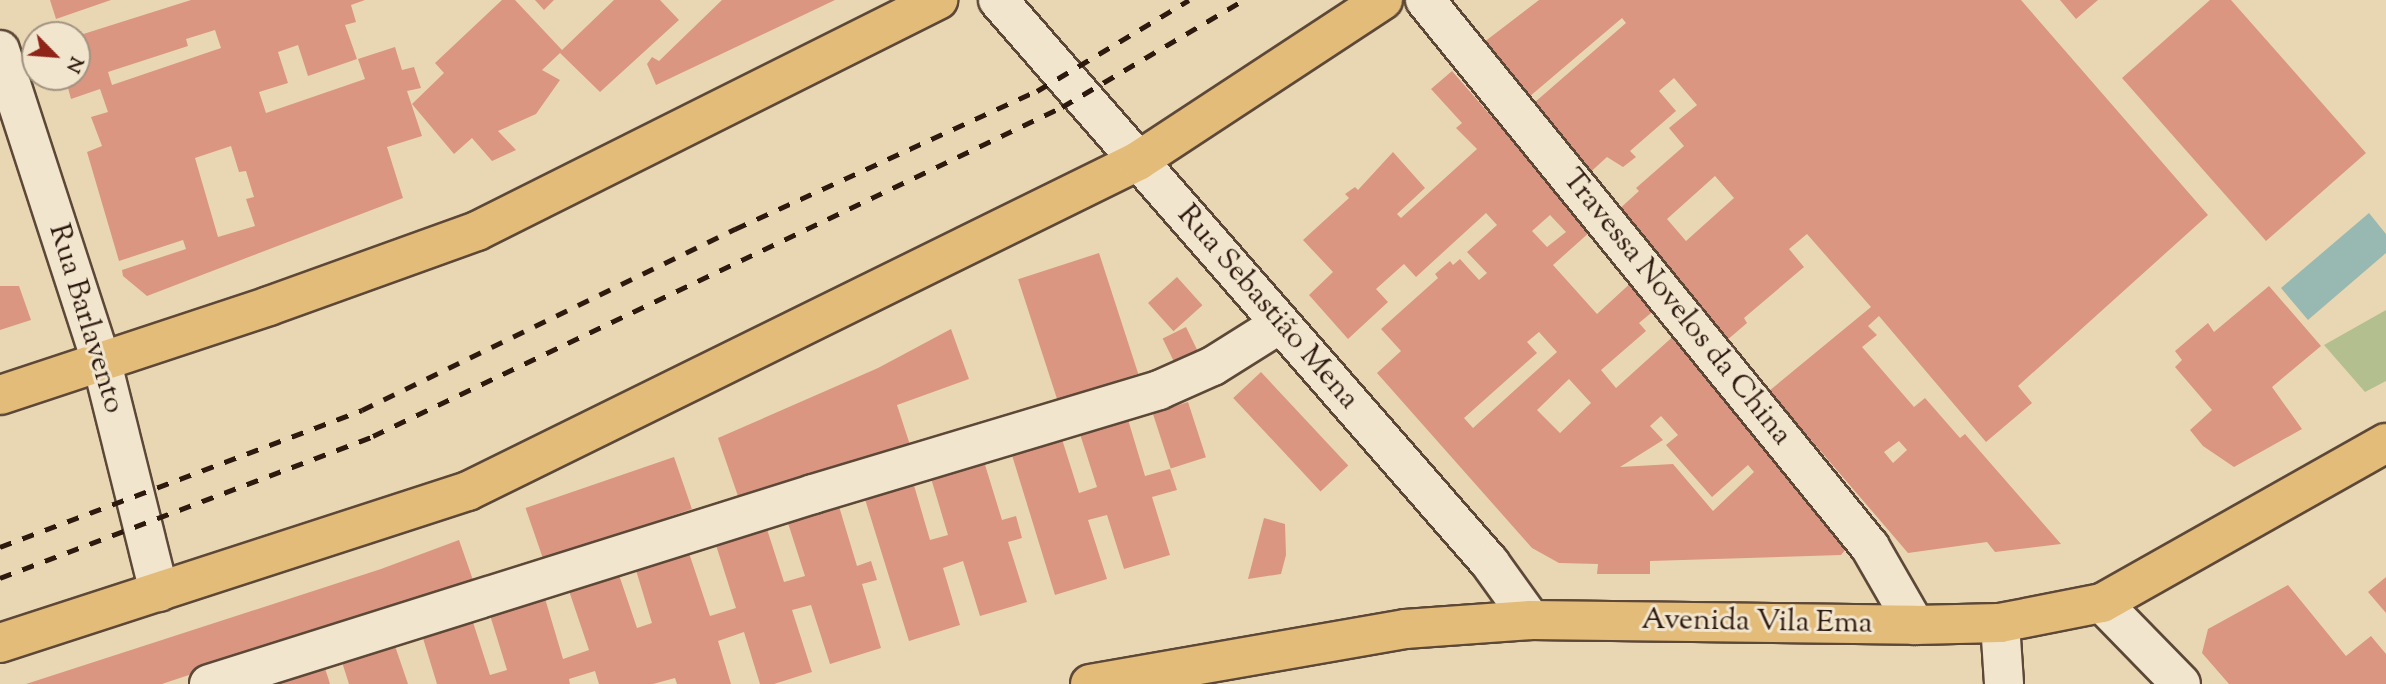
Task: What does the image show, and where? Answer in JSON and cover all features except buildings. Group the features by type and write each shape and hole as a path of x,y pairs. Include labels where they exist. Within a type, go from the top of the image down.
{"main road":[{"path":"0,395 102,363 477,231 938,0"},
{"path":"0,643 468,491 1138,161 1383,0"},
{"name":"Avenida Vila Ema","path":"1090,684 1405,629 1531,620 1915,625 2000,623 2102,603 2386,443"}],"street":[{"name":"Rua Sebastião Mena","path":"998,0 1490,563 1531,620"},
{"name":"Travessa Novelos da China","path":"1424,0 1870,547 1915,625"},
{"name":"Rua Barlavento","path":"0,50 102,363 159,592"},
{"path":"209,684 787,502 1159,390 1213,366 1280,324"},
{"path":"2102,603 2181,684"},
{"path":"2000,623 2004,684"}],"green space":[{"path":"2386,310 2386,381 2365,392 2324,345"}],"water":[{"path":"2369,213 2386,234 2386,253 2308,320 2281,288"}],"railway":[{"path":"0,547 362,410 735,229 1037,91 1189,0"},
{"path":"0,578 373,436 1062,107 1244,0"}]}
